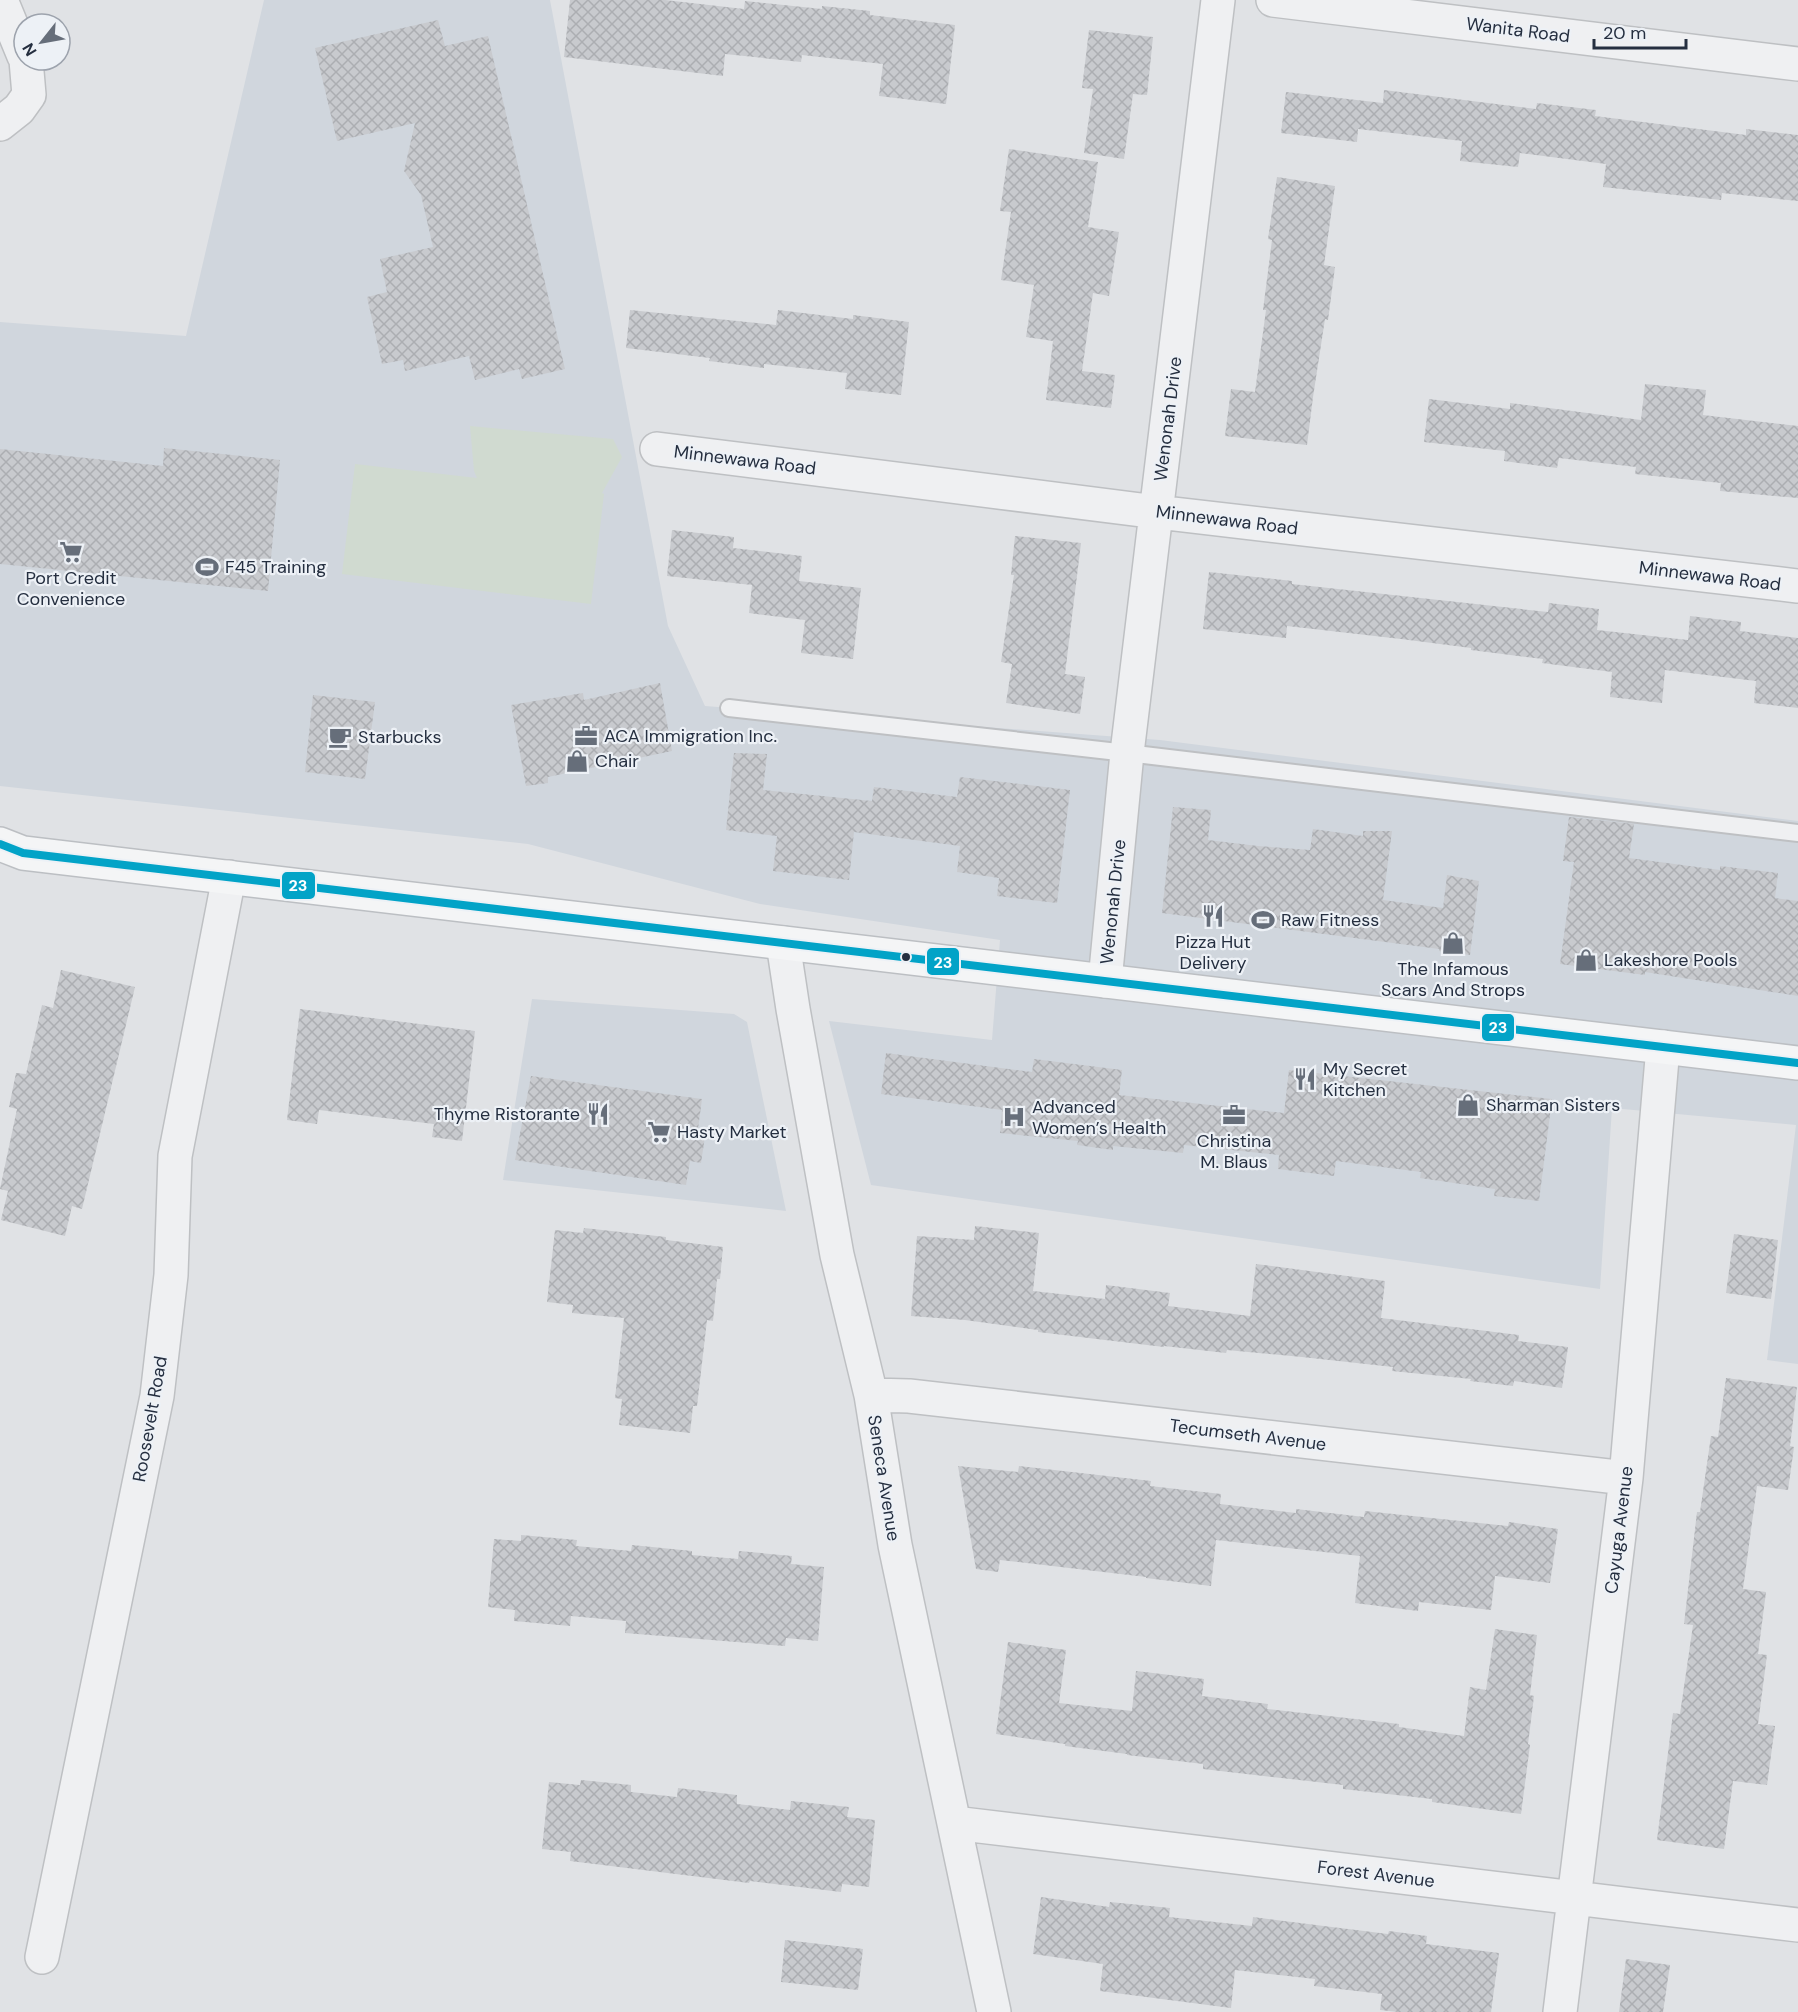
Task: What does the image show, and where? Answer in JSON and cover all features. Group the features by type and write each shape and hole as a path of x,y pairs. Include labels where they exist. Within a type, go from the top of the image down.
{"main road":[{"path":"8,851 1798,1063"}],"street":[{"path":"0,0 12,28"},
{"name":"Wenonah Drive","path":"1105,981 1128,753 1218,0"},
{"name":"Wanita Road","path":"1273,0 1798,64"},
{"path":"0,124 20,109 29,95 27,72"},
{"name":"Minnewawa Road","path":"657,449 1157,512 1798,586"},
{"name":"Roosevelt Road","path":"42,1957 157,1396 171,1275 175,1155 229,877"},
{"name":"Seneca Avenue","path":"783,943 837,1255 871,1395 895,1545 994,2012"},
{"name":"Cayuga Avenue","path":"1560,2012 1626,1478 1663,1047"},
{"name":"Tecumseth Avenue","path":"871,1395 909,1396 1626,1478"},
{"name":"Forest Avenue","path":"954,1823 1798,1924"}],"lane":[{"path":"729,708 1798,833"}],"shaded area":[{"path":"264,0 550,0 668,626 705,706 1160,740 1798,821 1798,1364 1767,1360 1796,1125 1612,1108 1600,1289 871,1185 829,1021 992,1040 1000,940 760,904 528,844 0,786 0,322 186,336"},
{"path":"470,426 613,439 622,457 602,493 604,494 591,604 342,574 355,464 477,478 474,471"},
{"path":"532,999 734,1014 747,1022 786,1211 503,1180"}],"building":[{"path":"570,0 665,0 744,9 745,1 822,9 822,6 870,11 870,15 955,25 946,104 879,96 883,64 802,55 801,62 725,54 723,76 564,57"},
{"path":"438,20 445,46 488,36 565,369 522,379 519,369 475,380 469,356 405,371 403,360 382,364 367,297 387,292 380,259 433,247 421,195 404,171 415,123 337,141 315,48"},
{"path":"1089,30 1153,37 1147,95 1133,94 1124,159 1084,153 1093,89 1082,88"},
{"path":"1384,90 1536,109 1537,103 1596,110 1595,116 1746,135 1746,129 1798,135 1798,201 1722,193 1721,200 1603,187 1606,164 1520,153 1518,167 1460,161 1462,141 1358,129 1357,142 1281,133 1286,92 1383,103"},
{"path":"1009,149 1098,162 1088,227 1119,232 1109,296 1093,293 1082,371 1115,375 1111,408 1046,400 1053,341 1026,337 1034,285 1001,280 1011,212 1000,211"},
{"path":"1277,177 1335,186 1324,265 1335,267 1307,445 1225,436 1231,389 1255,392 1266,310 1263,310 1272,240 1268,239"},
{"path":"630,310 776,325 778,310 853,319 853,315 909,322 901,395 845,389 847,373 764,364 764,368 709,361 710,358 626,348"},
{"path":"1645,384 1706,390 1703,415 1798,426 1798,498 1720,491 1721,483 1635,474 1636,467 1559,458 1557,468 1504,461 1505,451 1424,442 1429,399 1510,409 1510,403 1641,420"},
{"path":"164,448 280,460 268,591 0,564 0,449 163,466"},
{"path":"672,530 734,537 733,548 802,556 799,581 861,588 853,659 801,653 805,620 749,613 752,585 667,576"},
{"path":"1015,536 1081,543 1065,674 1085,677 1080,714 1006,703 1012,664 1001,662 1014,575 1011,575"},
{"path":"1209,572 1292,581 1292,584 1548,612 1549,603 1599,609 1597,630 1688,640 1690,616 1741,622 1740,631 1798,638 1798,708 1754,703 1756,681 1665,670 1662,703 1610,697 1612,672 1542,663 1543,659 1287,626 1286,638 1203,629"},
{"path":"660,683 672,751 548,777 548,783 526,786 511,705 583,693 584,700"},
{"name":"Starbucks","path":"313,695 375,702 365,779 305,772"},
{"path":"734,753 767,754 763,790 872,801 874,787 957,797 960,777 1070,790 1057,903 997,896 999,878 957,872 960,846 854,832 849,880 773,871 777,836 726,830"},
{"path":"1173,807 1211,810 1208,840 1258,846 1310,850 1313,829 1363,836 1363,831 1392,831 1383,900 1443,908 1447,875 1479,881 1470,955 1162,913"},
{"path":"1569,817 1634,824 1629,858 1720,870 1720,866 1778,873 1775,898 1798,901 1798,996 1645,972 1645,975 1560,964 1574,862 1563,861"},
{"path":"61,970 135,987 82,1209 72,1206 65,1236 1,1220 8,1191 0,1189 17,1109 9,1107 16,1073 26,1074 42,1005 53,1008"},
{"path":"300,1009 475,1031 462,1141 432,1137 434,1124 319,1110 317,1124 287,1120"},
{"path":"886,1053 1032,1072 1034,1059 1122,1070 1119,1095 1284,1113 1289,1070 1552,1099 1539,1201 1494,1196 1495,1189 1420,1178 1421,1172 1336,1161 1334,1176 1278,1169 1279,1155 1184,1145 1183,1153 1113,1146 1113,1150 1077,1145 1078,1141 1000,1133 1002,1110 881,1094"},
{"path":"531,1076 702,1099 698,1129 706,1130 701,1163 690,1161 686,1185 515,1160"},
{"path":"975,1226 1039,1233 1033,1291 1105,1299 1106,1285 1170,1293 1168,1306 1250,1316 1256,1264 1385,1281 1381,1318 1519,1335 1518,1341 1568,1347 1562,1388 1514,1381 1513,1386 1392,1371 1393,1367 1227,1350 1226,1353 1164,1347 1038,1332 1038,1330 965,1320 911,1316 917,1236 974,1240"},
{"path":"584,1228 666,1237 666,1240 723,1247 713,1321 707,1320 697,1406 693,1406 690,1433 619,1425 622,1399 615,1398 624,1318 572,1313 573,1305 547,1302 555,1230 583,1233"},
{"path":"1734,1234 1778,1240 1771,1299 1726,1293"},
{"path":"1726,1378 1797,1387 1790,1446 1794,1447 1788,1490 1757,1486 1743,1589 1766,1592 1758,1654 1767,1655 1758,1724 1775,1726 1767,1785 1733,1781 1724,1849 1657,1840 1673,1713 1680,1714 1693,1625 1684,1624 1697,1512 1700,1512 1711,1436 1718,1437"},
{"path":"958,1466 1018,1472 1019,1466 1151,1481 1150,1486 1221,1494 1220,1504 1296,1513 1296,1509 1364,1517 1365,1511 1508,1526 1509,1522 1558,1529 1550,1583 1495,1576 1491,1610 1419,1602 1418,1611 1355,1603 1360,1556 1216,1540 1211,1586 1000,1560 998,1572 976,1569"},
{"path":"521,1535 577,1540 576,1546 631,1551 632,1545 692,1551 692,1555 738,1559 739,1551 792,1556 791,1564 824,1567 818,1641 786,1638 785,1646 625,1633 626,1621 571,1616 570,1626 514,1621 515,1610 488,1607 494,1539 521,1541"},
{"path":"1495,1629 1537,1635 1530,1695 1534,1696 1528,1744 1530,1745 1521,1814 1432,1802 1432,1799 1343,1789 1343,1785 1203,1769 1203,1764 1127,1755 996,1734 1008,1642 1066,1650 1059,1703 1132,1711 1136,1671 1204,1679 1202,1696 1268,1704 1267,1709 1399,1724 1399,1727 1464,1736 1470,1687 1486,1690"},
{"path":"581,1780 631,1785 631,1792 677,1797 678,1788 737,1795 737,1804 790,1810 791,1801 849,1807 847,1817 875,1820 869,1887 842,1884 841,1892 570,1861 571,1852 542,1849 549,1782 580,1785"},
{"path":"1041,1897 1109,1907 1110,1902 1170,1908 1169,1917 1252,1926 1253,1917 1388,1934 1389,1931 1427,1936 1426,1944 1499,1953 1491,2012 1380,2010 1382,1994 1314,1986 1315,1979 1235,1970 1231,2008 1100,1991 1103,1964 1033,1954"},
{"path":"785,1940 863,1949 858,1990 781,1982"},
{"path":"1626,1959 1670,1965 1663,2012 1619,2012"}],"transit line":[{"name":"23","path":"0,844 23,853 1798,1063"}],"place":[{"name":"Port Credit Convenience","path":"71,552"},
{"name":"F45 Training","path":"207,567"},
{"name":"ACA Immigration Inc.","path":"586,736"},
{"name":"Starbucks","path":"340,737"},
{"name":"Chair","path":"577,761"},
{"name":"Pizza Hut Delivery","path":"1213,916"},
{"name":"Raw Fitness","path":"1263,920"},
{"name":"The Infamous Scars And Strops","path":"1453,943"},
{"name":"Lakeshore Pools","path":"1586,960"},
{"name":"My Secret Kitchen","path":"1305,1079"},
{"name":"Sharman Sisters","path":"1468,1105"},
{"name":"Thyme Ristorante","path":"598,1114"},
{"name":"Christina M. Blaus","path":"1234,1115"},
{"name":"Advanced Women’s Health","path":"1014,1117"},
{"name":"Hasty Market","path":"659,1132"}]}
